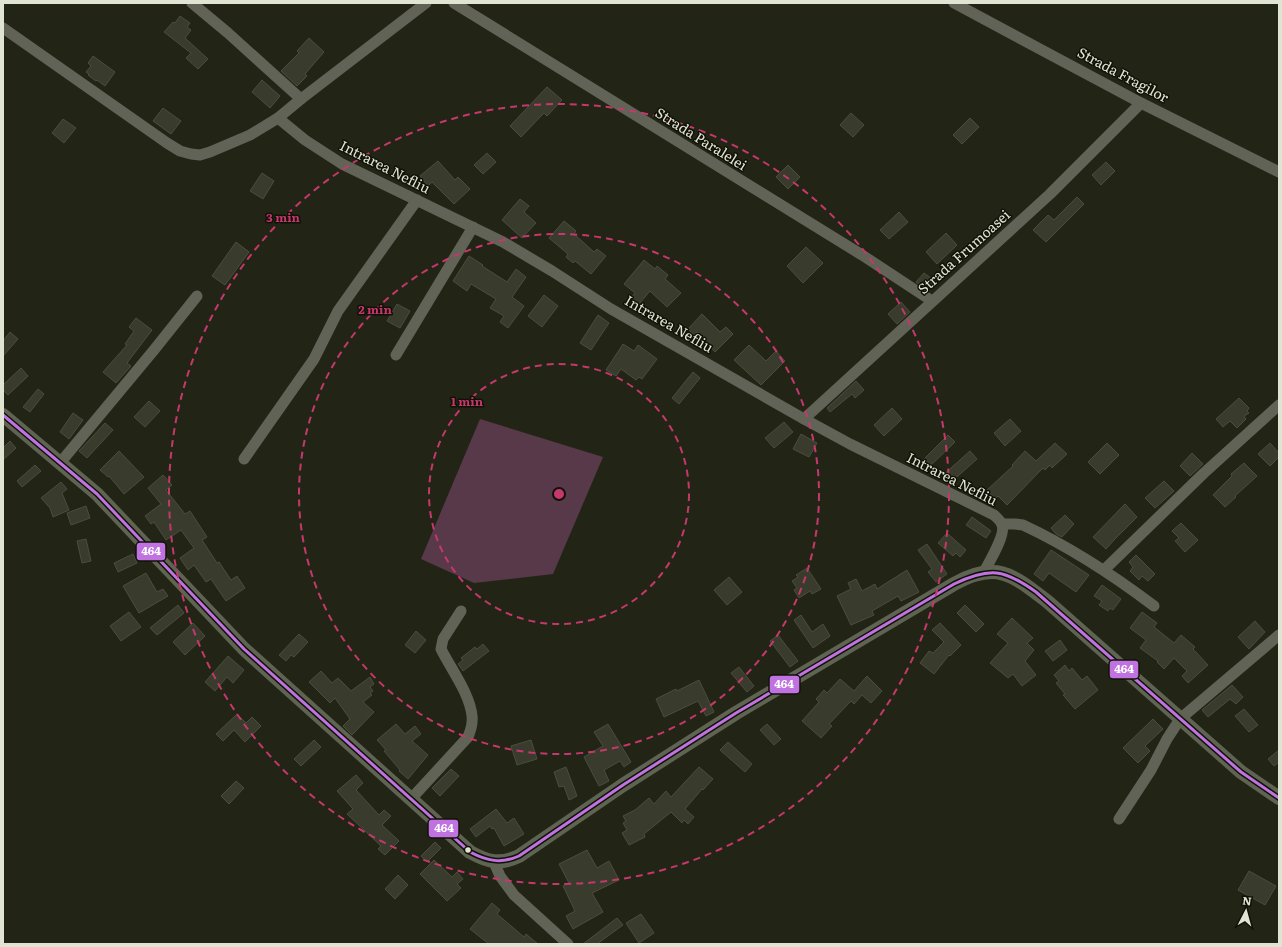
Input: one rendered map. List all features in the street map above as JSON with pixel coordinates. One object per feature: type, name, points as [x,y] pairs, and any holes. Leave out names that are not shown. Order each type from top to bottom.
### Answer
[{"type":"main road","points":[[3,415],[97,494],[244,649],[470,852],[481,858],[494,862],[508,861],[519,856],[623,785],[736,713],[954,584],[970,576],[984,572],[1000,573],[1020,581],[1048,602],[1240,772],[1279,798]]},
{"type":"street","points":[[192,3],[228,32],[301,99]]},
{"type":"street","points":[[3,28],[168,143],[186,152],[200,155],[250,135],[278,118],[426,3]]},
{"type":"street","name":"Strada Paralelei","points":[[454,3],[862,255],[932,301]]},
{"type":"street","name":"Strada Fragilor","points":[[954,3],[1141,102],[1279,172]]},
{"type":"street","name":"Strada Frumoasei","points":[[804,419],[1050,194],[1141,102]]},
{"type":"street","name":"Intrarea Nefliu","points":[[278,118],[305,140],[336,160],[509,246],[552,271],[611,309],[804,419],[850,444],[994,515],[1002,524],[1003,530],[984,572]]},
{"type":"street","points":[[244,459],[314,359],[338,311],[417,200]]},
{"type":"street","points":[[396,356],[473,227]]},
{"type":"street","points":[[60,462],[150,356],[197,296]]},
{"type":"street","points":[[1104,570],[1204,473],[1279,405]]},
{"type":"street","points":[[1002,524],[1023,525],[1066,547],[1104,570],[1154,606]]},
{"type":"street","points":[[410,799],[468,737],[472,726],[472,716],[464,692],[441,649],[443,639],[461,611]]},
{"type":"street","points":[[1119,819],[1151,770],[1166,739],[1180,719],[1279,635]]},
{"type":"street","points":[[494,862],[500,876],[514,895],[568,944]]},
{"type":"shaded area","points":[[480,419],[603,457],[553,574],[474,583],[421,559]]},
{"type":"building","points":[[180,16],[190,23],[187,27],[191,30],[185,38],[208,59],[198,69],[186,58],[191,53],[164,32],[173,22],[175,23]]},
{"type":"building","points":[[309,38],[324,52],[305,74],[307,76],[297,86],[281,71],[299,53],[297,51]]},
{"type":"building","points":[[93,56],[115,72],[105,86],[97,80],[96,81],[86,72],[91,66],[88,63]]},
{"type":"building","points":[[262,80],[280,96],[270,108],[252,92]]},
{"type":"building","points":[[547,87],[562,100],[547,116],[544,113],[521,137],[510,126]]},
{"type":"building","points":[[163,108],[181,121],[171,134],[153,121]]},
{"type":"building","points":[[851,113],[864,125],[853,137],[840,125]]},
{"type":"building","points":[[970,118],[979,127],[962,144],[953,135]]},
{"type":"building","points":[[63,119],[76,128],[64,143],[52,133]]},
{"type":"building","points":[[487,153],[496,162],[483,174],[474,165]]},
{"type":"building","points":[[438,161],[455,180],[458,177],[470,189],[454,204],[432,182],[428,186],[420,176]]},
{"type":"building","points":[[1106,162],[1115,171],[1101,185],[1092,175]]},
{"type":"building","points":[[788,165],[800,177],[788,189],[776,177]]},
{"type":"building","points":[[262,173],[274,181],[263,199],[250,191]]},
{"type":"building","points":[[1077,197],[1084,204],[1046,242],[1033,230],[1048,215],[1054,220]]},
{"type":"building","points":[[520,199],[529,206],[524,212],[536,223],[522,238],[502,220]]},
{"type":"building","points":[[899,212],[908,222],[889,239],[880,230]]},
{"type":"building","points":[[564,221],[576,231],[574,234],[594,252],[597,249],[606,256],[591,274],[575,261],[573,263],[566,257],[568,254],[549,238]]},
{"type":"building","points":[[946,233],[957,245],[937,264],[926,252]]},
{"type":"building","points":[[236,242],[249,252],[225,285],[212,276]]},
{"type":"building","points":[[806,247],[823,263],[803,283],[787,266]]},
{"type":"building","points":[[469,256],[507,282],[516,269],[526,277],[512,297],[524,306],[508,328],[500,322],[504,316],[490,308],[496,299],[471,284],[467,291],[453,281]]},
{"type":"building","points":[[644,260],[655,269],[657,266],[668,275],[665,279],[681,293],[667,307],[650,291],[639,304],[631,298],[635,293],[624,284]]},
{"type":"building","points":[[924,273],[935,281],[928,290],[916,282]]},
{"type":"building","points":[[544,295],[558,306],[542,327],[528,316]]},
{"type":"building","points":[[901,302],[910,312],[897,324],[888,314]]},
{"type":"building","points":[[397,304],[410,311],[400,328],[387,321]]},
{"type":"building","points":[[702,314],[720,332],[726,327],[733,334],[715,352],[697,332],[694,335],[688,329]]},
{"type":"building","points":[[598,315],[609,323],[591,350],[580,343]]},
{"type":"building","points":[[136,318],[152,330],[127,363],[131,366],[116,383],[103,372],[127,345],[125,344],[134,331],[129,327]]},
{"type":"building","points":[[10,332],[18,339],[3,356],[3,341]]},
{"type":"building","points":[[623,344],[634,351],[638,345],[657,359],[642,379],[639,377],[636,380],[621,369],[616,376],[606,370]]},
{"type":"building","points":[[749,345],[766,361],[776,351],[785,361],[761,385],[734,360]]},
{"type":"building","points":[[21,368],[28,376],[8,395],[3,390],[3,385]]},
{"type":"building","points":[[693,372],[700,378],[679,404],[672,398]]},
{"type":"building","points":[[856,381],[864,390],[855,398],[852,394],[830,412],[827,408]]},
{"type":"building","points":[[38,389],[44,394],[30,412],[23,407]]},
{"type":"building","points":[[1239,398],[1249,408],[1247,411],[1249,413],[1244,416],[1246,419],[1237,428],[1230,421],[1223,427],[1216,419]]},
{"type":"building","points":[[149,401],[160,411],[145,427],[134,417]]},
{"type":"building","points":[[892,408],[902,419],[884,436],[874,425]]},
{"type":"building","points":[[73,413],[83,420],[69,439],[60,432]]},
{"type":"building","points":[[1010,419],[1021,431],[1005,446],[994,433]]},
{"type":"building","points":[[784,422],[793,432],[774,448],[765,438]]},
{"type":"building","points":[[105,423],[113,430],[87,458],[79,451]]},
{"type":"building","points":[[801,434],[817,443],[809,457],[793,449]]},
{"type":"building","points":[[948,435],[955,442],[930,466],[923,460]]},
{"type":"building","points":[[10,441],[16,448],[3,460],[3,448]]},
{"type":"building","points":[[1055,443],[1067,454],[1052,468],[1050,465],[1045,470],[1043,468],[1007,505],[998,496],[995,499],[987,490],[1013,466],[1012,465],[1025,451],[1036,461]]},
{"type":"building","points":[[1107,443],[1119,455],[1100,474],[1088,462]]},
{"type":"building","points":[[1270,443],[1279,453],[1279,457],[1270,466],[1258,454]]},
{"type":"building","points":[[119,451],[144,477],[124,494],[109,476],[108,477],[100,470]]},
{"type":"building","points":[[970,451],[977,459],[949,484],[942,476]]},
{"type":"building","points":[[1192,453],[1203,464],[1190,476],[1180,466]]},
{"type":"building","points":[[1244,463],[1257,476],[1225,507],[1213,495],[1232,476],[1231,474]]},
{"type":"building","points":[[35,465],[41,471],[22,487],[17,481]]},
{"type":"building","points":[[163,475],[172,485],[166,490],[185,514],[190,511],[207,537],[202,540],[217,563],[219,562],[231,580],[237,576],[245,588],[226,601],[211,579],[206,582],[194,565],[188,570],[180,558],[194,548],[181,530],[166,540],[154,522],[151,524],[145,516],[161,504],[148,488]]},
{"type":"building","points":[[1164,481],[1174,491],[1155,508],[1145,498]]},
{"type":"building","points":[[61,482],[67,489],[62,493],[69,510],[53,517],[50,508],[41,498]]},
{"type":"building","points":[[1125,504],[1137,517],[1106,549],[1093,537]]},
{"type":"building","points":[[86,506],[90,518],[71,525],[67,513]]},
{"type":"building","points":[[1065,515],[1074,524],[1062,537],[1056,534],[1051,528]]},
{"type":"building","points":[[972,517],[991,531],[986,538],[966,525]]},
{"type":"building","points":[[1181,523],[1198,540],[1185,552],[1175,541],[1179,538],[1172,531]]},
{"type":"building","points":[[947,533],[966,550],[960,557],[956,553],[953,556],[938,543]]},
{"type":"building","points":[[86,539],[91,561],[82,563],[77,541]]},
{"type":"building","points":[[927,544],[947,574],[936,582],[928,572],[932,569],[918,550]]},
{"type":"building","points":[[1051,550],[1089,575],[1076,592],[1049,573],[1043,581],[1034,574]]},
{"type":"building","points":[[133,554],[137,563],[118,572],[114,563]]},
{"type":"building","points":[[1136,555],[1155,574],[1148,581],[1142,576],[1139,580],[1130,571],[1133,567],[1129,562]]},
{"type":"building","points":[[807,568],[821,589],[812,594],[810,591],[799,598],[794,590],[797,588],[792,581],[798,577],[796,575]]},
{"type":"building","points":[[907,570],[919,592],[901,601],[898,596],[872,611],[874,615],[851,625],[837,596],[851,589],[848,583],[856,579],[862,591],[875,584],[877,589]]},
{"type":"building","points":[[146,573],[157,592],[163,589],[168,596],[139,613],[123,586]]},
{"type":"building","points":[[729,577],[742,592],[727,605],[714,590]]},
{"type":"building","points":[[1102,585],[1121,599],[1113,610],[1110,608],[1108,611],[1099,605],[1102,601],[1094,596]]},
{"type":"building","points":[[178,605],[184,613],[157,635],[150,628]]},
{"type":"building","points":[[965,605],[984,624],[976,632],[957,613]]},
{"type":"building","points":[[129,612],[141,627],[121,641],[110,626]]},
{"type":"building","points":[[1142,612],[1157,623],[1154,627],[1174,643],[1181,635],[1195,647],[1193,649],[1208,665],[1188,683],[1182,676],[1187,671],[1174,658],[1164,669],[1157,662],[1158,661],[1140,648],[1146,640],[1130,628]]},
{"type":"building","points":[[801,615],[812,632],[823,624],[830,636],[813,648],[794,620]]},
{"type":"building","points":[[1012,618],[1033,638],[1027,643],[1034,650],[1025,661],[1036,675],[1022,686],[1013,674],[1008,678],[990,663],[1008,643],[997,634]]},
{"type":"building","points":[[1255,621],[1265,632],[1249,649],[1238,637]]},
{"type":"building","points":[[193,623],[205,636],[185,655],[173,642]]},
{"type":"building","points":[[940,623],[961,645],[950,656],[949,655],[934,674],[920,663],[929,651],[933,653],[944,642],[932,630]]},
{"type":"building","points":[[416,631],[426,640],[415,653],[405,645]]},
{"type":"building","points":[[299,634],[308,642],[294,657],[291,655],[286,661],[279,655]]},
{"type":"building","points":[[778,635],[798,661],[790,667],[770,641]]},
{"type":"building","points":[[1060,640],[1067,650],[1053,661],[1045,651]]},
{"type":"building","points":[[483,644],[489,651],[463,671],[458,664],[463,660],[461,658],[475,647],[477,649]]},
{"type":"building","points":[[228,656],[244,670],[233,683],[227,677],[215,691],[205,682]]},
{"type":"building","points":[[1065,665],[1069,671],[1072,668],[1082,680],[1087,676],[1098,690],[1075,709],[1063,695],[1065,694],[1056,683],[1059,681],[1054,675]]},
{"type":"building","points":[[739,667],[754,686],[747,692],[731,673]]},
{"type":"building","points":[[321,671],[332,683],[338,678],[351,691],[370,677],[374,684],[370,687],[373,691],[370,693],[372,695],[363,702],[374,712],[352,735],[343,726],[350,719],[335,698],[330,703],[309,682]]},
{"type":"building","points":[[867,676],[882,691],[871,703],[862,695],[854,704],[851,701],[829,724],[832,726],[821,738],[802,721],[819,702],[816,699],[824,690],[827,693],[840,679],[854,691]]},
{"type":"building","points":[[699,680],[714,712],[706,716],[698,701],[664,717],[656,699]]},
{"type":"building","points":[[1232,685],[1243,697],[1236,704],[1230,699],[1208,717],[1202,710]]},
{"type":"building","points":[[1244,709],[1258,725],[1249,732],[1235,716]]},
{"type":"building","points":[[237,714],[246,723],[252,717],[261,726],[245,742],[234,730],[223,741],[216,734]]},
{"type":"building","points":[[1153,719],[1163,729],[1145,746],[1150,751],[1138,763],[1123,748]]},
{"type":"building","points":[[396,724],[405,734],[415,726],[421,734],[412,741],[428,755],[408,779],[399,771],[400,770],[384,751],[386,750],[377,740]]},
{"type":"building","points":[[608,724],[631,762],[624,767],[620,761],[604,770],[609,781],[599,786],[584,757],[603,746],[594,732]]},
{"type":"building","points":[[767,724],[781,739],[774,745],[760,730]]},
{"type":"building","points":[[314,740],[321,747],[301,766],[294,759]]},
{"type":"building","points":[[531,740],[537,759],[517,765],[511,746]]},
{"type":"building","points":[[728,742],[752,764],[745,772],[720,750]]},
{"type":"building","points":[[1279,750],[1279,762],[1274,766],[1268,759]]},
{"type":"building","points":[[566,767],[577,796],[569,800],[564,786],[559,787],[554,772]]},
{"type":"building","points":[[699,767],[713,779],[703,790],[702,789],[685,809],[694,817],[688,824],[684,820],[682,823],[671,812],[644,834],[645,837],[629,845],[622,833],[627,830],[623,823],[626,821],[623,816],[635,810],[649,798],[654,804],[666,791],[671,797]]},
{"type":"building","points":[[451,769],[459,776],[440,796],[432,788]]},
{"type":"building","points":[[356,775],[363,783],[356,790],[379,815],[384,810],[391,816],[382,825],[399,841],[385,855],[378,849],[381,846],[347,814],[353,809],[337,791]]},
{"type":"building","points":[[236,781],[244,788],[229,804],[221,796]]},
{"type":"building","points":[[496,809],[507,823],[514,818],[524,834],[504,846],[494,828],[492,829],[490,826],[476,837],[470,829]]},
{"type":"building","points":[[435,842],[441,848],[427,862],[421,856]]},
{"type":"building","points":[[587,850],[597,868],[609,861],[619,880],[592,893],[603,912],[573,929],[566,916],[575,911],[563,886],[569,883],[559,864]]},
{"type":"building","points":[[434,860],[452,877],[457,872],[463,879],[457,884],[461,888],[447,901],[420,874]]},
{"type":"building","points":[[1249,871],[1276,886],[1265,905],[1238,890]]},
{"type":"building","points":[[398,875],[408,885],[395,899],[385,889]]},
{"type":"building","points":[[492,903],[500,910],[497,914],[524,937],[526,934],[538,944],[489,944],[470,929]]},
{"type":"building","points":[[641,914],[654,933],[639,943],[626,923]]},
{"type":"building","points":[[617,918],[623,925],[597,944],[583,944]]},
{"type":"transit line","name":"464","points":[[3,415],[97,494],[244,649],[470,852],[482,858],[500,861],[519,856],[623,785],[736,713],[954,584],[987,573],[1005,575],[1025,584],[1036,592],[1241,772],[1279,798]]}]
